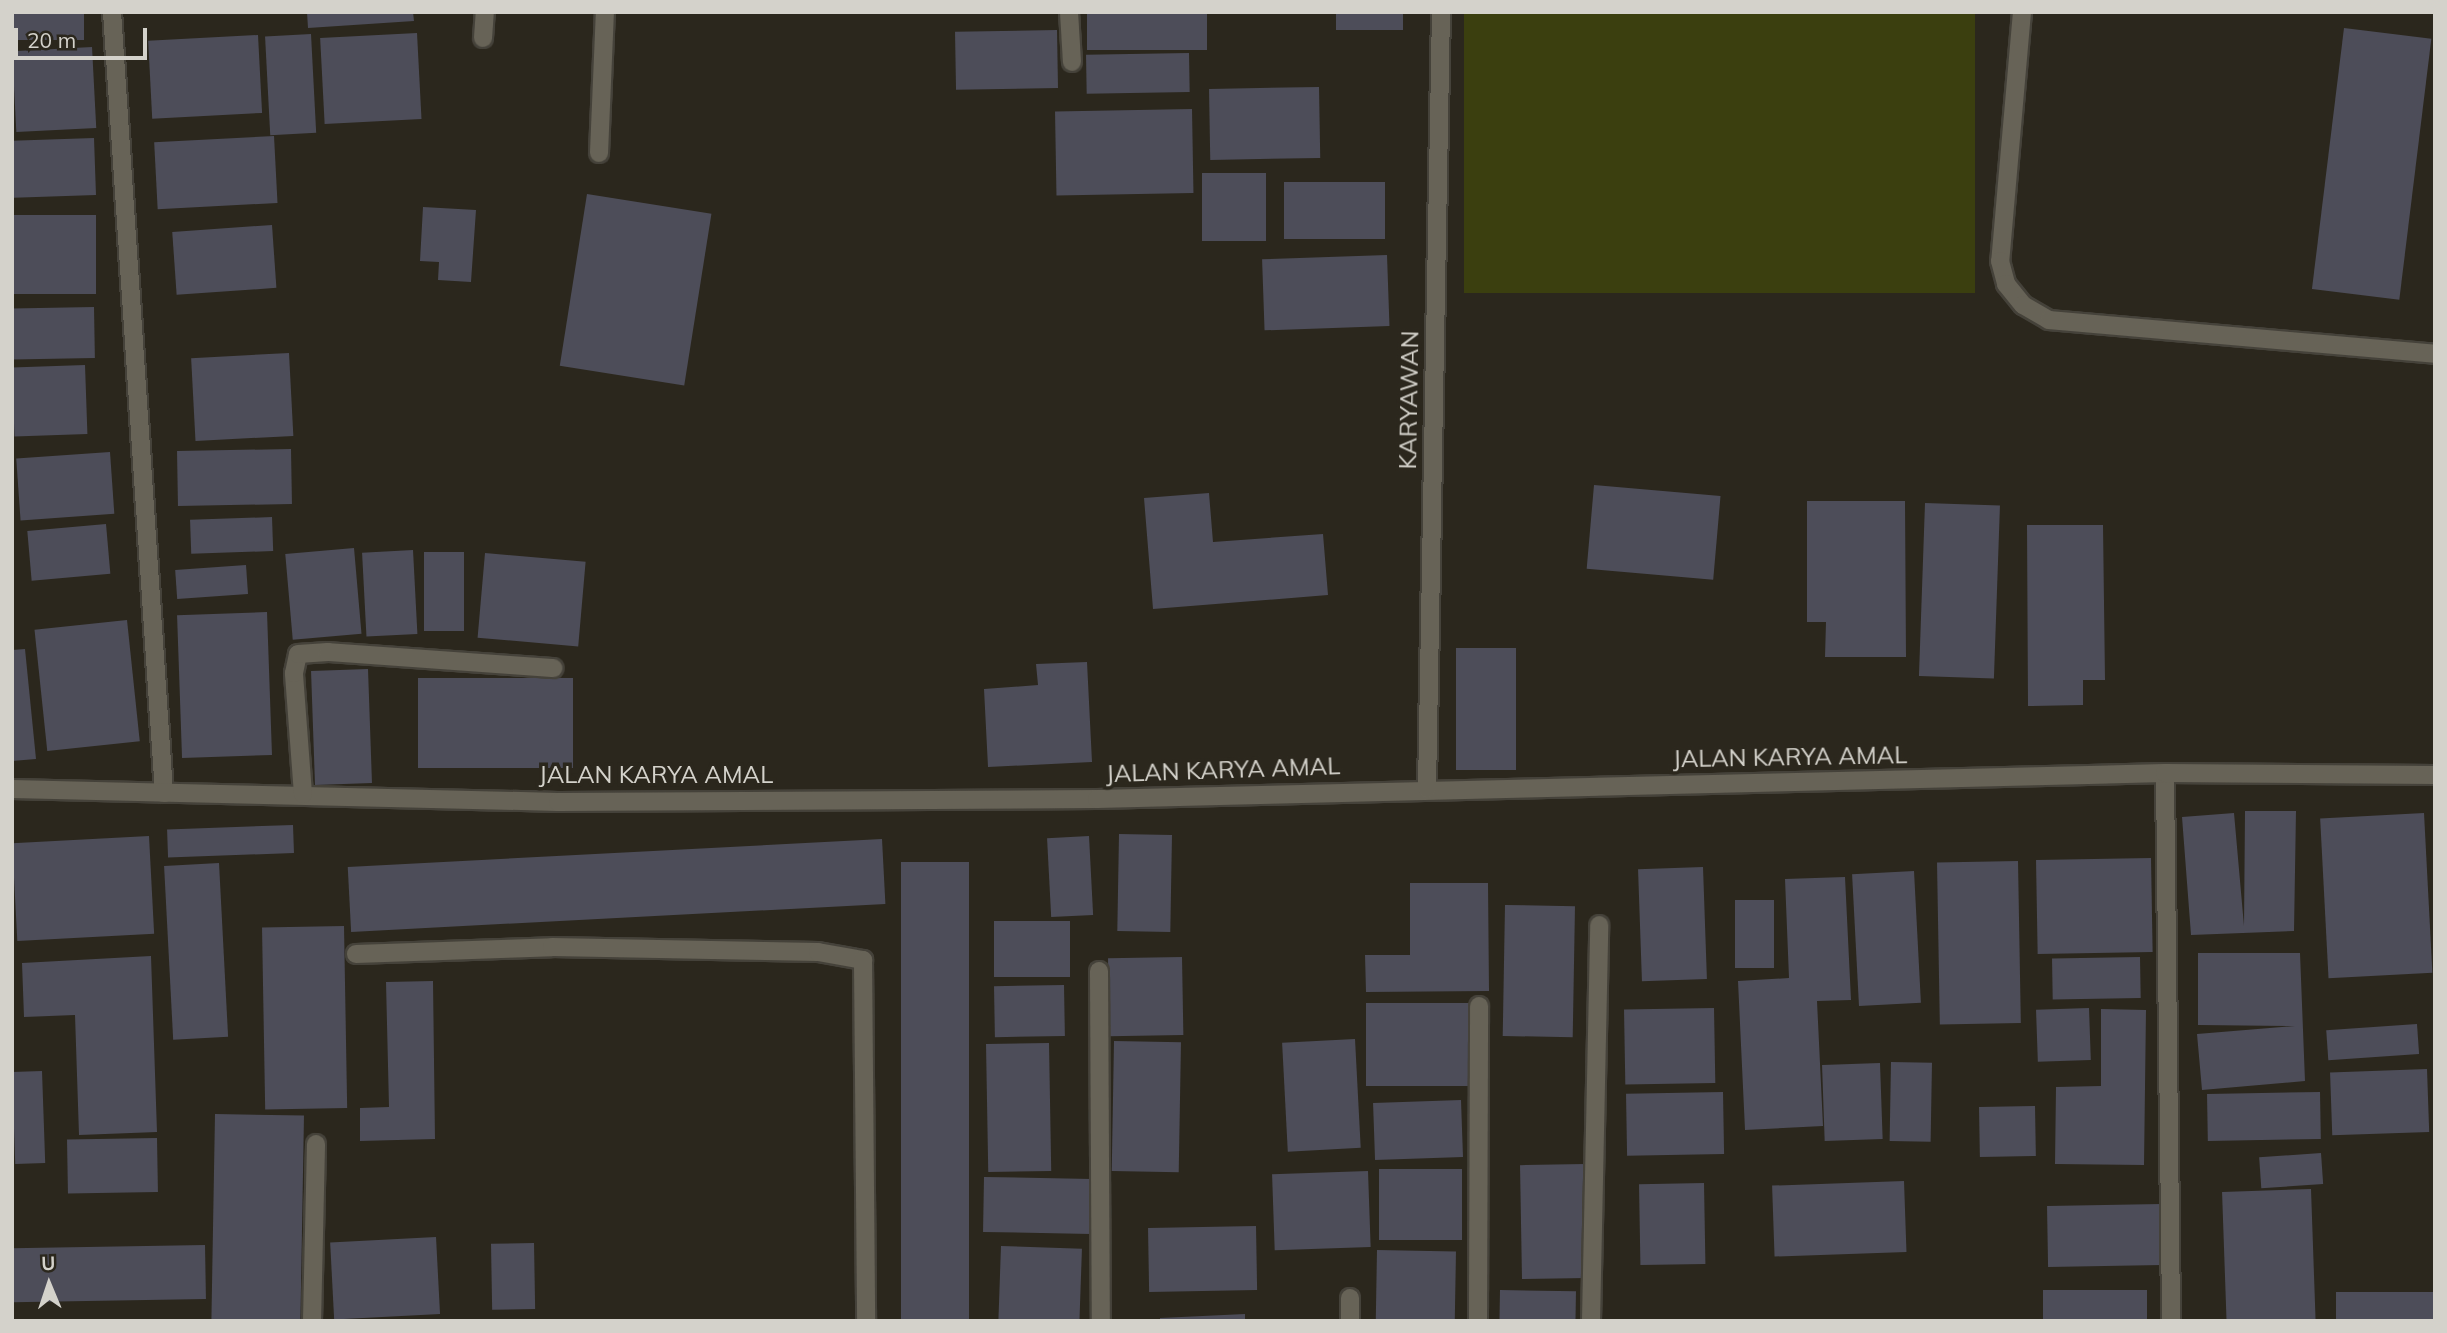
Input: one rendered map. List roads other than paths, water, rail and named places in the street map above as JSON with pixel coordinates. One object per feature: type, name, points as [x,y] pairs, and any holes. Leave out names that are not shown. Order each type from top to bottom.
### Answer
[{"type":"street","points":[[112,12],[164,793]]},
{"type":"street","points":[[483,38],[485,12]]},
{"type":"street","points":[[599,153],[605,12]]},
{"type":"street","points":[[1069,12],[1072,62]]},
{"type":"street","name":"KARYAWAN","points":[[1427,789],[1441,12]]},
{"type":"street","points":[[2022,12],[2000,261],[2006,284],[2022,305],[2049,320],[2435,354]]},
{"type":"street","points":[[303,794],[294,673],[298,654],[328,652],[552,668]]},
{"type":"street","points":[[2165,773],[2171,1321]]},
{"type":"street","name":"JALAN KARYA AMAL","points":[[12,789],[558,802],[1097,799],[2165,773],[2435,775]]},
{"type":"street","points":[[1591,1321],[1599,925]]},
{"type":"street","points":[[356,954],[552,947],[818,952],[863,960],[866,1321]]},
{"type":"street","points":[[1099,971],[1101,1321]]},
{"type":"street","points":[[1478,1321],[1479,1006]]},
{"type":"street","points":[[312,1321],[316,1144]]},
{"type":"street","points":[[1350,1298],[1350,1321]]}]
